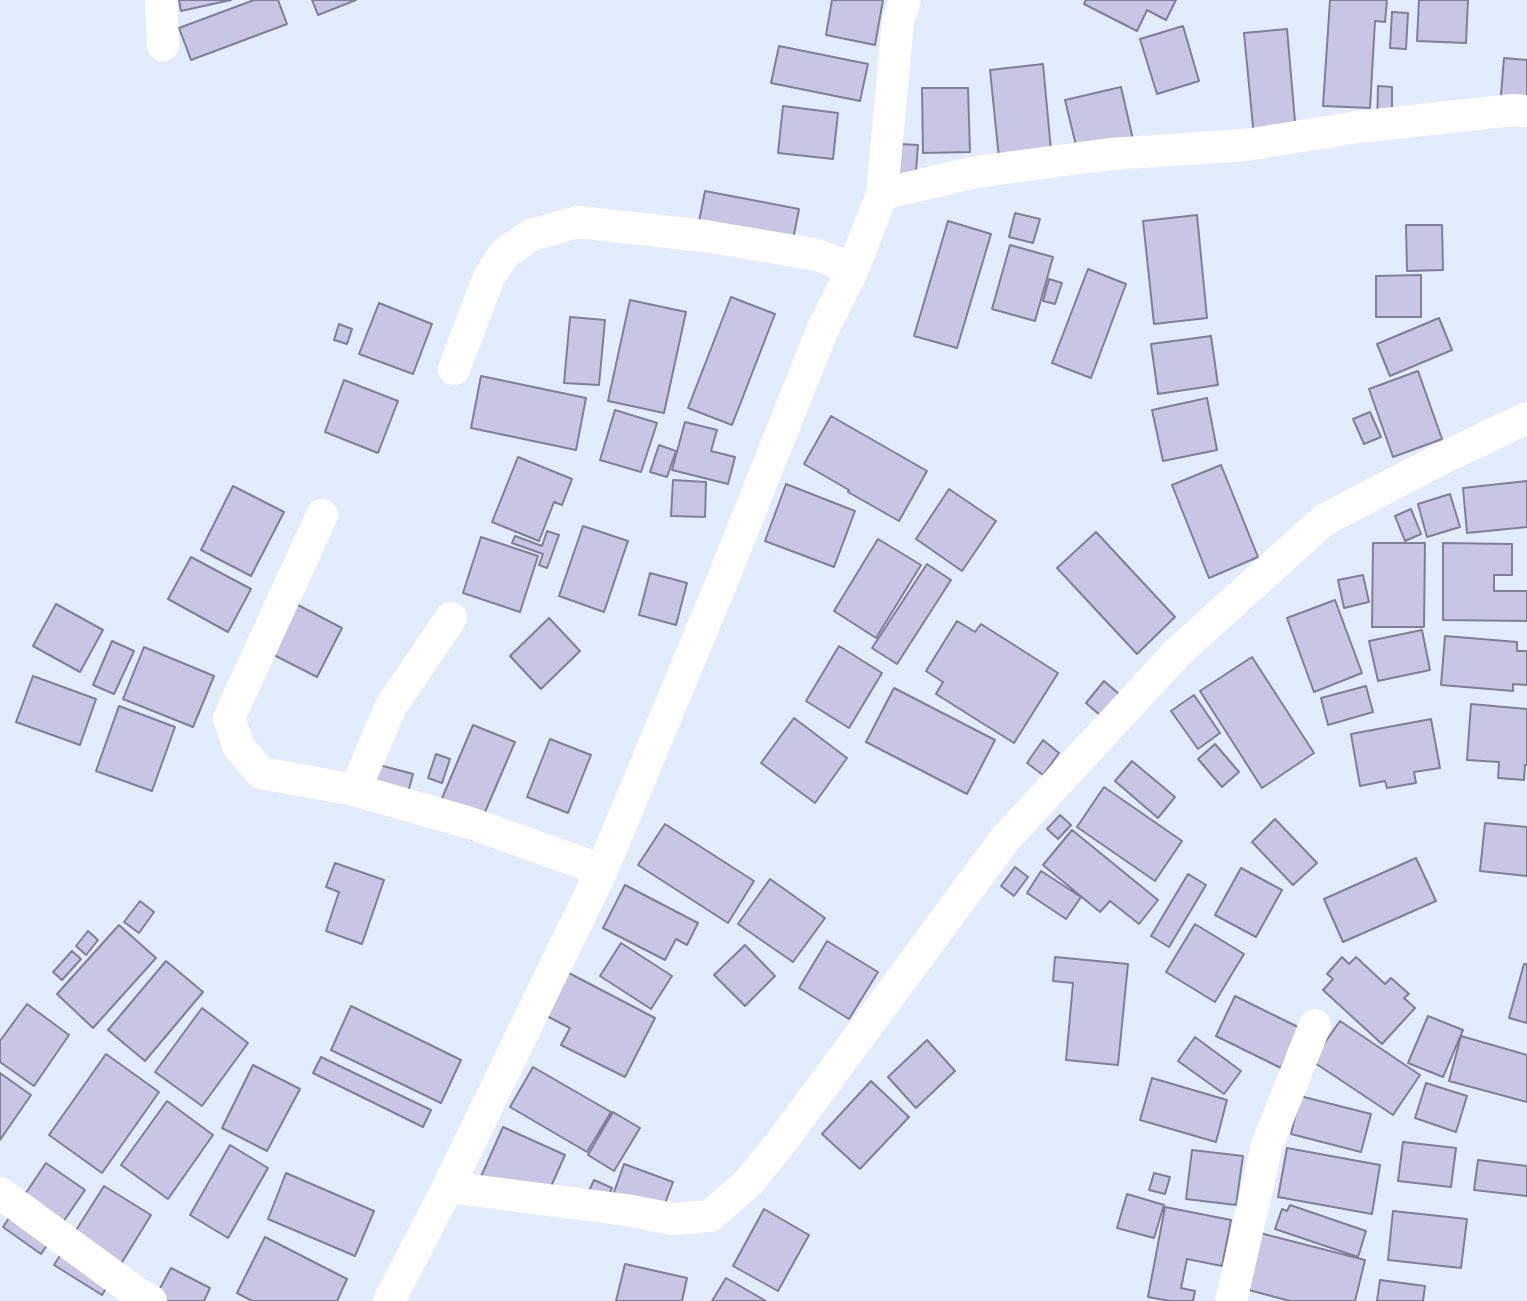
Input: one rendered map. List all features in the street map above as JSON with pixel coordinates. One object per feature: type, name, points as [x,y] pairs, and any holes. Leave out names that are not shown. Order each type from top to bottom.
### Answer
[{"type":"street","points":[[160,0],[163,44]]},
{"type":"street","points":[[388,1301],[449,1187],[602,870],[723,579],[821,331],[853,269],[883,194],[898,21],[905,0]]},
{"type":"street","points":[[883,194],[976,172],[1110,154],[1246,145],[1357,127],[1513,110],[1527,111]]},
{"type":"street","points":[[454,369],[489,277],[504,254],[531,235],[578,222],[705,236],[818,255],[853,269]]},
{"type":"street","points":[[449,1187],[626,1210],[673,1219],[710,1216],[748,1183],[782,1141],[1005,839],[1178,652],[1324,520],[1527,418]]},
{"type":"street","points":[[322,515],[229,718],[239,747],[261,773],[355,790],[470,823],[602,870]]},
{"type":"street","points":[[355,790],[391,706],[451,618]]},
{"type":"street","points":[[1231,1301],[1267,1145],[1315,1025]]},
{"type":"street","points":[[0,1193],[134,1292],[151,1301]]},
{"type":"building","points":[[179,0],[231,0],[181,11]]},
{"type":"building","points":[[254,0],[278,0],[287,24],[191,60],[179,28]]},
{"type":"building","points":[[312,0],[356,0],[318,15]]},
{"type":"building","points":[[832,0],[883,0],[875,45],[826,35]]},
{"type":"building","points":[[1086,0],[1176,0],[1166,20],[1147,10],[1137,31],[1084,4]]},
{"type":"building","points":[[1330,0],[1387,0],[1385,22],[1375,21],[1370,108],[1323,106]]},
{"type":"building","points":[[1419,0],[1468,0],[1466,43],[1417,41]]},
{"type":"building","points":[[1392,12],[1408,13],[1406,49],[1390,48]]},
{"type":"building","points":[[1183,26],[1199,81],[1157,94],[1140,39]]},
{"type":"building","points":[[1287,29],[1296,133],[1254,137],[1244,33]]},
{"type":"building","points":[[779,46],[868,64],[860,101],[771,83]]},
{"type":"building","points":[[1504,58],[1527,60],[1527,109],[1500,107]]},
{"type":"building","points":[[1043,64],[1053,172],[1001,178],[990,70]]},
{"type":"building","points":[[1378,86],[1392,87],[1392,127],[1377,127]]},
{"type":"building","points":[[1121,87],[1137,157],[1082,170],[1065,100]]},
{"type":"building","points":[[922,88],[968,88],[970,152],[923,153]]},
{"type":"building","points":[[783,106],[838,113],[833,159],[778,153]]},
{"type":"building","points":[[899,144],[918,145],[915,185],[897,184]]},
{"type":"building","points":[[705,191],[799,209],[789,260],[695,242]]},
{"type":"building","points":[[1015,213],[1040,219],[1033,243],[1009,237]]},
{"type":"building","points":[[1197,215],[1207,318],[1154,324],[1143,221]]},
{"type":"building","points":[[948,221],[991,234],[957,348],[914,336]]},
{"type":"building","points":[[1406,225],[1442,225],[1443,270],[1407,271]]},
{"type":"building","points":[[1010,245],[1053,257],[1035,321],[992,309]]},
{"type":"building","points":[[1088,269],[1126,284],[1091,378],[1052,363]]},
{"type":"building","points":[[1421,275],[1421,317],[1376,317],[1376,276]]},
{"type":"building","points":[[1049,279],[1062,283],[1055,304],[1043,301]]},
{"type":"building","points":[[731,297],[775,314],[732,425],[688,408]]},
{"type":"building","points":[[630,300],[686,312],[664,413],[608,401]]},
{"type":"building","points":[[379,303],[432,324],[413,374],[359,354]]},
{"type":"building","points":[[570,317],[605,320],[599,385],[564,383]]},
{"type":"building","points":[[1439,318],[1452,350],[1390,376],[1377,344]]},
{"type":"building","points":[[339,324],[352,329],[347,344],[334,340]]},
{"type":"building","points":[[1211,336],[1218,385],[1158,394],[1151,344]]},
{"type":"building","points":[[1418,371],[1442,439],[1393,457],[1369,389]]},
{"type":"building","points":[[481,376],[586,398],[576,450],[471,428]]},
{"type":"building","points":[[344,380],[398,401],[378,453],[325,432]]},
{"type":"building","points":[[1207,398],[1217,450],[1163,461],[1152,410]]},
{"type":"building","points":[[615,410],[657,423],[641,472],[600,460]]},
{"type":"building","points":[[1370,412],[1381,437],[1364,444],[1353,419]]},
{"type":"building","points":[[831,416],[927,471],[899,521],[804,464]]},
{"type":"building","points":[[685,422],[717,430],[711,451],[735,457],[728,484],[672,470]]},
{"type":"building","points":[[659,445],[676,451],[667,477],[650,472]]},
{"type":"building","points":[[518,457],[572,479],[562,505],[554,502],[539,541],[492,522]]},
{"type":"building","points":[[1221,465],[1258,557],[1209,578],[1172,485]]},
{"type":"building","points":[[673,480],[706,482],[705,517],[671,516]]},
{"type":"building","points":[[1527,481],[1527,527],[1467,533],[1463,488]]},
{"type":"building","points":[[786,484],[855,511],[834,567],[765,541]]},
{"type":"building","points":[[233,486],[284,512],[251,576],[201,550]]},
{"type":"building","points":[[949,489],[996,521],[962,571],[916,539]]},
{"type":"building","points":[[1450,494],[1460,527],[1427,537],[1418,504]]},
{"type":"building","points":[[1411,509],[1421,534],[1405,541],[1395,516]]},
{"type":"building","points":[[583,526],[628,541],[604,612],[559,596]]},
{"type":"building","points":[[547,531],[559,535],[547,568],[539,565],[543,554],[512,543],[515,536],[542,546]]},
{"type":"building","points":[[1096,532],[1175,617],[1137,654],[1057,568]]},
{"type":"building","points":[[481,537],[538,556],[520,612],[463,593]]},
{"type":"building","points":[[878,539],[921,565],[876,638],[834,611]]},
{"type":"building","points":[[1373,543],[1425,543],[1424,627],[1372,627]]},
{"type":"building","points":[[1443,543],[1512,544],[1512,575],[1494,575],[1494,591],[1527,591],[1527,621],[1443,620]]},
{"type":"building","points":[[191,557],[251,589],[228,632],[168,599]]},
{"type":"building","points":[[927,564],[951,580],[897,664],[872,648]]},
{"type":"building","points":[[650,573],[687,583],[676,625],[639,615]]},
{"type":"building","points":[[1363,575],[1369,602],[1344,608],[1338,580]]},
{"type":"building","points":[[1335,600],[1362,673],[1314,692],[1287,618]]},
{"type":"building","points":[[56,604],[103,630],[80,672],[33,646]]},
{"type":"building","points":[[296,604],[342,628],[317,677],[270,653]]},
{"type":"building","points":[[549,618],[580,651],[541,689],[510,656]]},
{"type":"building","points":[[957,621],[975,632],[981,624],[1058,673],[1014,743],[936,694],[943,682],[926,671]]},
{"type":"building","points":[[1422,630],[1430,670],[1378,681],[1369,641]]},
{"type":"building","points":[[1445,636],[1517,642],[1517,651],[1527,651],[1527,685],[1513,684],[1513,691],[1441,685]]},
{"type":"building","points":[[112,641],[134,651],[114,694],[93,685]]},
{"type":"building","points":[[839,646],[882,673],[849,728],[806,701]]},
{"type":"building","points":[[144,647],[214,676],[193,727],[123,699]]},
{"type":"building","points":[[1252,657],[1314,753],[1262,788],[1200,691]]},
{"type":"building","points":[[33,676],[96,699],[80,745],[16,722]]},
{"type":"building","points":[[1104,681],[1119,694],[1101,716],[1086,703]]},
{"type":"building","points":[[1366,686],[1373,712],[1328,725],[1321,698]]},
{"type":"building","points":[[894,688],[995,740],[967,794],[866,742]]},
{"type":"building","points":[[1194,695],[1220,733],[1198,749],[1171,711]]},
{"type":"building","points":[[1471,704],[1527,709],[1527,765],[1524,780],[1498,778],[1499,762],[1467,760]]},
{"type":"building","points":[[119,706],[175,727],[152,791],[96,771]]},
{"type":"building","points":[[794,718],[847,758],[815,803],[761,763]]},
{"type":"building","points":[[1431,719],[1440,768],[1414,772],[1416,783],[1387,788],[1385,781],[1360,786],[1351,734]]},
{"type":"building","points":[[473,725],[515,742],[473,840],[432,822]]},
{"type":"building","points":[[550,739],[591,755],[568,813],[527,797]]},
{"type":"building","points":[[1043,740],[1059,753],[1043,775],[1027,763]]},
{"type":"building","points":[[1215,744],[1239,772],[1222,787],[1198,759]]},
{"type":"building","points":[[436,754],[450,759],[442,783],[428,778]]},
{"type":"building","points":[[1132,761],[1175,797],[1158,818],[1115,781]]},
{"type":"building","points":[[368,762],[413,774],[402,815],[357,803]]},
{"type":"building","points":[[1104,787],[1182,841],[1155,881],[1077,827]]},
{"type":"building","points":[[1060,815],[1071,825],[1058,839],[1047,829]]},
{"type":"building","points":[[1275,819],[1317,863],[1293,885],[1252,842]]},
{"type":"building","points":[[1485,823],[1527,827],[1527,876],[1480,871]]},
{"type":"building","points":[[665,824],[754,881],[728,923],[638,865]]},
{"type":"building","points":[[1072,830],[1158,900],[1139,924],[1110,901],[1100,912],[1043,865]]},
{"type":"building","points":[[1416,858],[1436,901],[1343,942],[1324,899]]},
{"type":"building","points":[[335,863],[384,880],[362,944],[326,931],[339,892],[326,887]]},
{"type":"building","points":[[1015,867],[1028,877],[1014,896],[1001,886]]},
{"type":"building","points":[[1241,868],[1282,890],[1256,937],[1215,915]]},
{"type":"building","points":[[1041,871],[1081,897],[1066,919],[1027,893]]},
{"type":"building","points":[[1188,874],[1206,885],[1169,947],[1151,936]]},
{"type":"building","points":[[770,879],[825,918],[793,962],[738,924]]},
{"type":"building","points":[[625,885],[698,923],[687,945],[676,939],[665,960],[603,928]]},
{"type":"building","points":[[140,901],[154,912],[139,933],[124,922]]},
{"type":"building","points":[[1195,924],[1244,954],[1215,1002],[1166,972]]},
{"type":"building","points":[[119,925],[156,958],[93,1028],[57,994]]},
{"type":"building","points":[[88,931],[98,940],[86,955],[76,946]]},
{"type":"building","points":[[827,941],[878,972],[849,1019],[799,988]]},
{"type":"building","points":[[621,943],[672,976],[651,1009],[600,976]]},
{"type":"building","points":[[745,945],[775,976],[745,1006],[714,975]]},
{"type":"building","points":[[72,951],[81,959],[62,980],[53,972]]},
{"type":"building","points":[[1055,957],[1128,964],[1118,1065],[1066,1060],[1073,983],[1053,981]]},
{"type":"building","points":[[1342,957],[1349,964],[1356,957],[1385,984],[1391,978],[1409,994],[1404,998],[1415,1008],[1382,1044],[1323,990],[1333,979],[1327,974]]},
{"type":"building","points":[[166,961],[203,992],[145,1061],[108,1030]]},
{"type":"building","points":[[1524,964],[1527,964],[1527,1023],[1509,1018]]},
{"type":"building","points":[[563,970],[655,1018],[625,1077],[561,1045],[570,1028],[541,1013]]},
{"type":"building","points":[[1235,996],[1300,1028],[1281,1068],[1216,1036]]},
{"type":"building","points":[[27,1004],[69,1035],[34,1086],[0,1062],[0,1041]]},
{"type":"building","points":[[351,1006],[461,1060],[441,1103],[331,1050]]},
{"type":"building","points":[[202,1008],[248,1043],[202,1106],[155,1072]]},
{"type":"building","points":[[1428,1016],[1463,1030],[1443,1077],[1408,1063]]},
{"type":"building","points":[[1340,1021],[1420,1075],[1393,1115],[1312,1061]]},
{"type":"building","points":[[1461,1036],[1527,1055],[1527,1102],[1449,1081]]},
{"type":"building","points":[[1195,1037],[1241,1071],[1224,1094],[1178,1061]]},
{"type":"building","points":[[927,1040],[955,1071],[916,1108],[888,1077]]},
{"type":"building","points":[[106,1054],[159,1092],[102,1173],[49,1135]]},
{"type":"building","points":[[321,1057],[431,1110],[423,1127],[313,1073]]},
{"type":"building","points":[[253,1065],[300,1089],[267,1151],[222,1128]]},
{"type":"building","points":[[533,1067],[611,1112],[587,1152],[510,1107]]},
{"type":"building","points":[[0,1073],[31,1095],[0,1140]]},
{"type":"building","points":[[1152,1078],[1227,1100],[1216,1142],[1140,1120]]},
{"type":"building","points":[[871,1081],[909,1117],[860,1169],[822,1134]]},
{"type":"building","points":[[1426,1083],[1467,1096],[1456,1132],[1415,1118]]},
{"type":"building","points":[[1300,1096],[1371,1114],[1361,1152],[1291,1134]]},
{"type":"building","points":[[167,1101],[213,1135],[168,1199],[121,1165]]},
{"type":"building","points":[[613,1112],[640,1128],[614,1171],[588,1155]]},
{"type":"building","points":[[503,1127],[565,1155],[541,1209],[479,1181]]},
{"type":"building","points":[[1403,1142],[1456,1148],[1451,1187],[1398,1181]]},
{"type":"building","points":[[230,1145],[268,1168],[228,1238],[190,1215]]},
{"type":"building","points":[[1287,1148],[1380,1165],[1372,1214],[1278,1197]]},
{"type":"building","points":[[1192,1150],[1243,1156],[1236,1205],[1186,1199]]},
{"type":"building","points":[[1478,1160],[1527,1166],[1527,1196],[1474,1190]]},
{"type":"building","points":[[46,1163],[85,1190],[41,1254],[3,1227]]},
{"type":"building","points":[[624,1164],[673,1182],[655,1230],[607,1212]]},
{"type":"building","points":[[286,1173],[374,1211],[355,1256],[268,1219]]},
{"type":"building","points":[[1154,1173],[1170,1177],[1165,1194],[1149,1190]]},
{"type":"building","points":[[594,1180],[612,1188],[602,1210],[584,1202]]},
{"type":"building","points":[[104,1186],[151,1215],[102,1295],[54,1265]]},
{"type":"building","points":[[1127,1194],[1164,1205],[1154,1238],[1117,1228]]},
{"type":"building","points":[[1290,1205],[1366,1231],[1358,1257],[1275,1229],[1282,1209],[1287,1211]]},
{"type":"building","points":[[1165,1207],[1231,1220],[1222,1266],[1187,1259],[1181,1288],[1195,1291],[1193,1301],[1148,1297]]},
{"type":"building","points":[[764,1209],[809,1235],[778,1291],[733,1266]]},
{"type":"building","points":[[1393,1211],[1467,1219],[1461,1268],[1388,1260]]},
{"type":"building","points":[[1260,1233],[1365,1260],[1355,1301],[1290,1301],[1245,1289]]},
{"type":"building","points":[[265,1237],[347,1279],[337,1301],[252,1301],[237,1293]]},
{"type":"building","points":[[625,1264],[687,1278],[682,1301],[616,1301]]},
{"type":"building","points":[[171,1268],[210,1288],[204,1301],[153,1301]]},
{"type":"building","points":[[726,1278],[766,1301],[712,1301]]},
{"type":"building","points":[[1380,1280],[1425,1286],[1423,1301],[1377,1301]]}]
